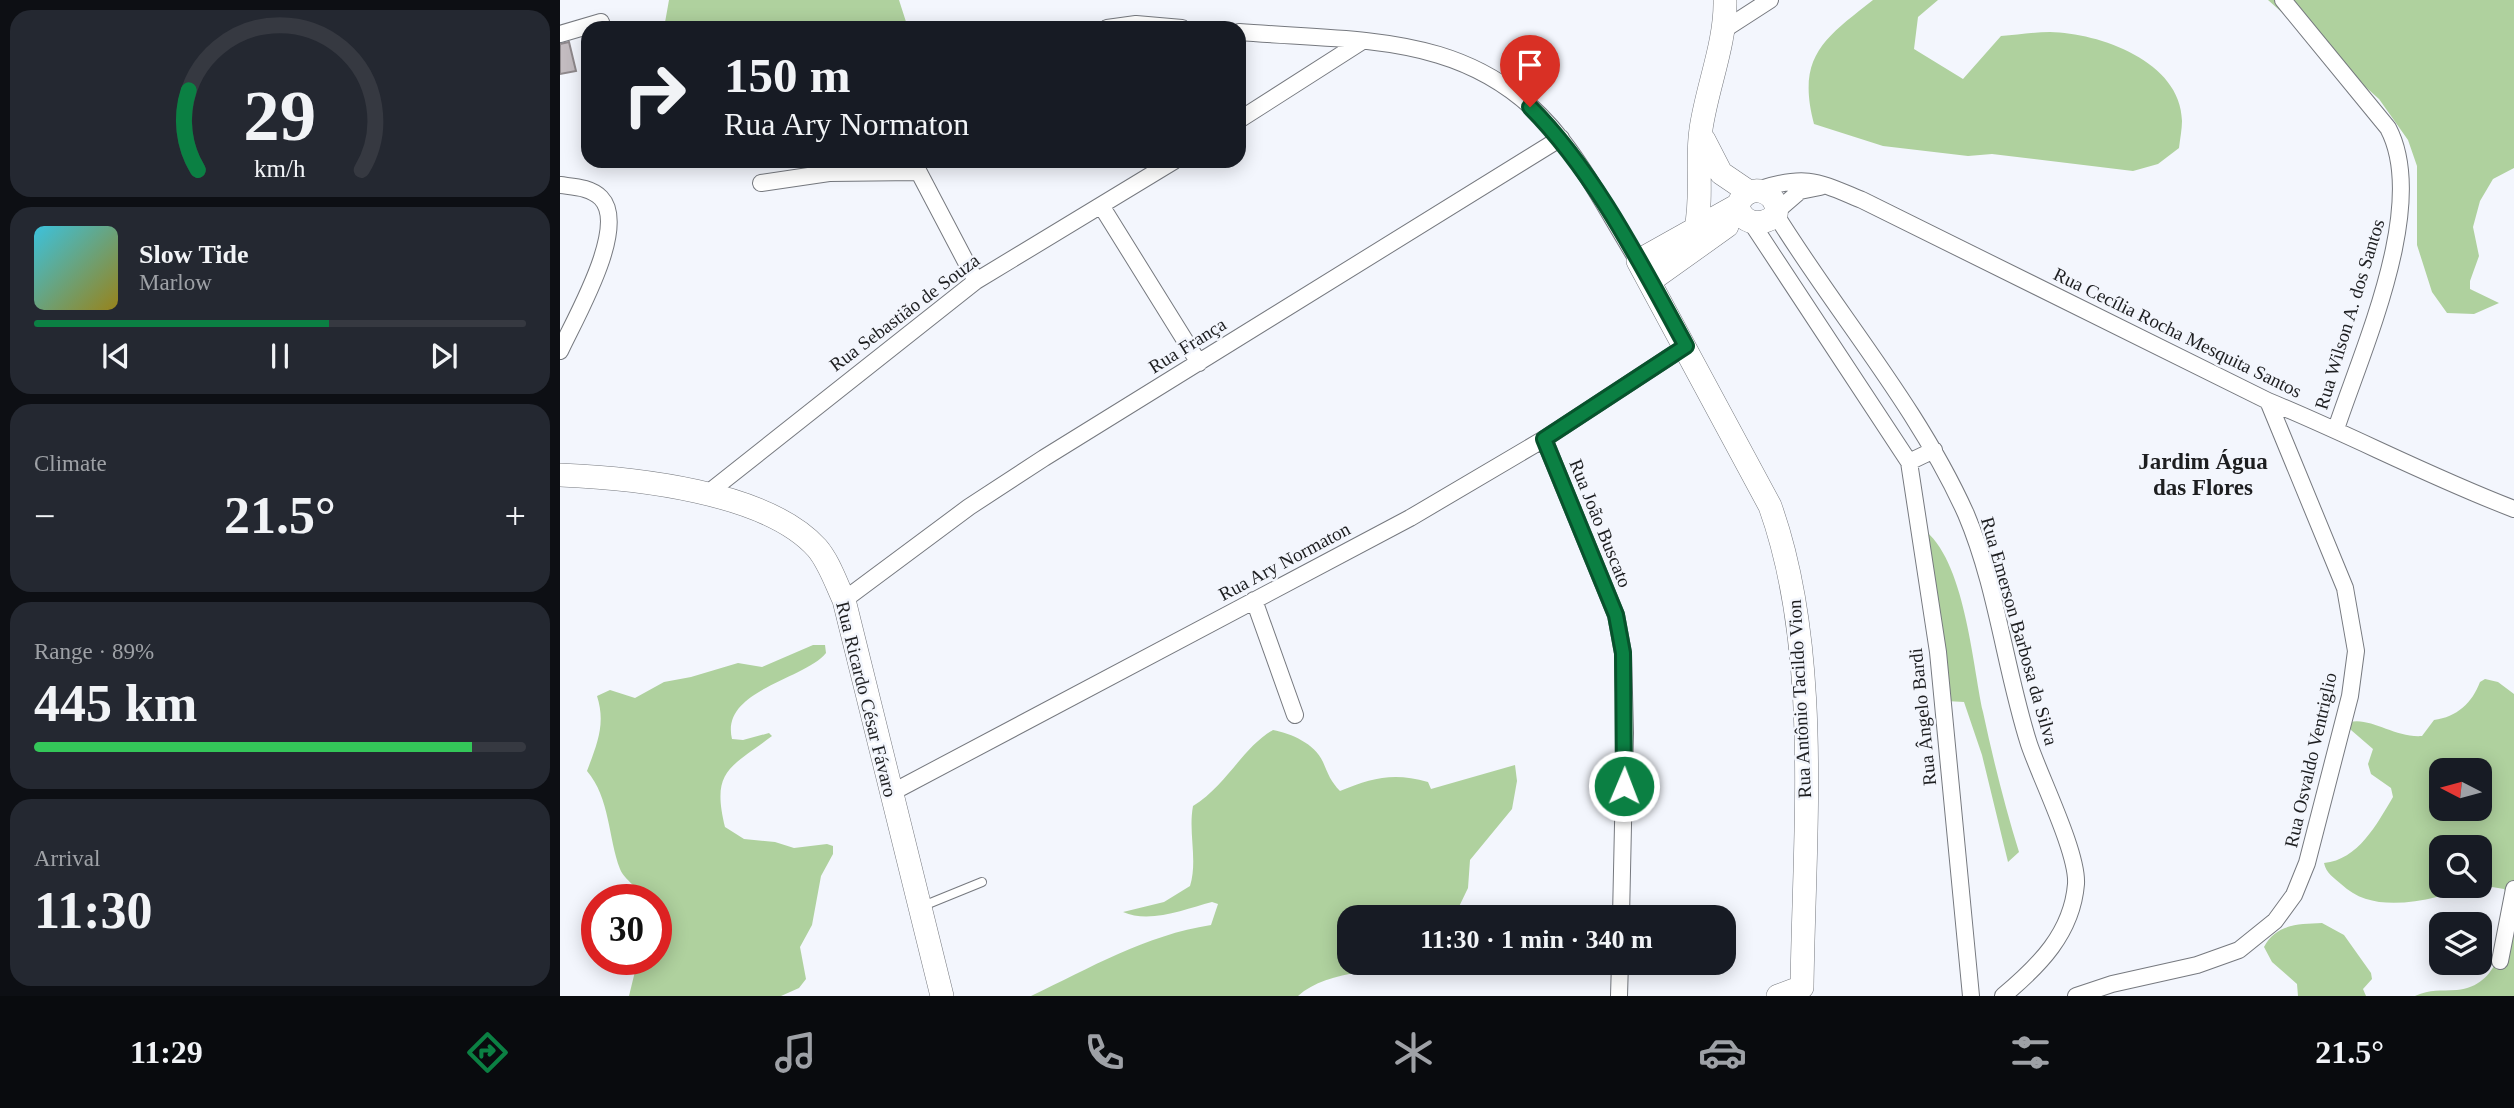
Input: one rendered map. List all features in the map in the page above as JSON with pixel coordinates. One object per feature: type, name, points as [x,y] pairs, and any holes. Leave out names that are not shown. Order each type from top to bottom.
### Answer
[{"type":"street","points":[[1696,228],[1701,161],[1700,131],[1722,31],[1726,0]]},
{"type":"street","points":[[1722,31],[1770,0]]},
{"type":"street","name":"Rua Wilson A. dos Santos","points":[[2283,0],[2388,128],[2398,146],[2403,177],[2401,219],[2392,259],[2336,429]]},
{"type":"street","points":[[560,34],[581,28]]},
{"type":"street","name":"Rua Antônio Tacildo Vion","points":[[1246,34],[1436,51],[1472,65],[1514,91],[1561,138],[1650,281],[1770,506],[1783,544],[1794,595],[1805,755],[1806,991]]},
{"type":"street","points":[[1246,116],[1361,42]]},
{"type":"street","points":[[1700,131],[1721,173],[1765,223],[1800,191],[1828,186]]},
{"type":"street","name":"Rua França","points":[[844,600],[979,500],[1561,138]]},
{"type":"street","points":[[1701,161],[1718,187],[1747,204],[1909,462],[1934,450]]},
{"type":"street","points":[[761,183],[829,173],[891,168]]},
{"type":"street","points":[[917,168],[976,281]]},
{"type":"street","name":"Rua Sebastião de Souza","points":[[708,493],[976,281],[1163,168]]},
{"type":"street","name":"Rua Cecília Rocha Mesquita Santos","points":[[1747,204],[1796,179],[1828,186],[2268,401],[2336,429],[2466,491],[2514,509]]},
{"type":"street","points":[[560,185],[583,188],[599,196],[609,215],[601,263],[560,351]]},
{"type":"street","points":[[1638,261],[1696,228],[1747,204],[1771,197],[1777,213]]},
{"type":"street","points":[[1650,281],[1747,204]]},
{"type":"street","points":[[1102,206],[1199,363]]},
{"type":"street","name":"Rua Emerson Barbosa da Silva","points":[[1777,213],[1934,450],[1967,518],[2029,744],[2068,848],[2076,881],[2069,918],[2050,950],[2003,996]]},
{"type":"street","name":"Rua Ary Normaton","points":[[891,793],[1410,517],[1544,439],[1686,346]]},
{"type":"street","name":"Rua Osvaldo Ventriglio","points":[[2076,996],[2139,977],[2197,965],[2239,950],[2275,922],[2294,895],[2307,863],[2350,696],[2356,650],[2345,588],[2268,401]]},
{"type":"street","name":"Rua João Buscato","points":[[1544,439],[1616,615],[1623,653],[1625,733],[1621,905]]},
{"type":"street","name":"Rua Ângelo Bardi","points":[[1909,462],[1938,652],[1970,996]]},
{"type":"street","name":"Rua Ricardo César Fávaro","points":[[560,475],[708,493],[777,520],[800,534],[825,560],[844,600],[942,996]]},
{"type":"street","points":[[1254,600],[1295,715]]},
{"type":"street","points":[[2500,961],[2514,889]]},
{"type":"street","points":[[1619,996],[1620,975]]},
{"type":"street","points":[[1778,996],[1806,991]]},
{"type":"lane","points":[[920,907],[982,882]]},
{"type":"green space","points":[[669,0],[899,0],[906,21],[665,21]]},
{"type":"green space","points":[[1873,0],[1938,0],[1918,17],[1914,49],[1963,79],[2001,36],[2044,32],[2070,34],[2091,38],[2134,54],[2168,82],[2178,100],[2182,121],[2179,148],[2158,164],[2133,171],[1992,154],[1968,156],[1883,146],[1814,124],[1809,101],[1812,65],[1828,38]]},
{"type":"green space","points":[[2268,0],[2514,0],[2514,168],[2493,179],[2480,201],[2473,227],[2479,256],[2470,281],[2470,289],[2499,303],[2474,314],[2447,313],[2432,292],[2417,245],[2417,166],[2408,140],[2379,99]]},
{"type":"green space","points":[[1922,528],[1937,543],[1948,563],[1964,613],[1991,747],[2019,852],[2008,862],[1982,755],[1964,702],[1946,701]]},
{"type":"green space","points":[[813,645],[825,645],[826,653],[815,662],[751,697],[739,709],[732,722],[732,739],[743,740],[769,733],[772,736],[735,764],[723,782],[721,793],[725,827],[744,839],[775,842],[794,848],[827,844],[833,846],[833,854],[821,876],[812,925],[800,947],[806,979],[799,988],[781,996],[629,996],[634,975],[672,975],[672,884],[632,884],[620,869],[600,793],[587,771],[600,725],[597,696],[610,690],[635,698],[664,682],[738,663],[762,667]]},
{"type":"green space","points":[[2485,679],[2498,682],[2514,694],[2514,996],[2415,996],[2431,991],[2471,987],[2487,975],[2492,975],[2513,906],[2504,889],[2492,887],[2492,835],[2429,835],[2429,898],[2434,898],[2388,903],[2371,900],[2355,894],[2331,875],[2324,863],[2347,855],[2357,848],[2373,829],[2393,797],[2391,788],[2371,774],[2368,764],[2373,749],[2351,730],[2350,722],[2366,722],[2402,734],[2422,736],[2434,720],[2457,712],[2473,696],[2480,682]]},
{"type":"green space","points":[[1273,730],[1295,737],[1308,745],[1319,755],[1340,791],[1373,780],[1393,777],[1428,782],[1431,789],[1515,765],[1517,781],[1512,809],[1470,860],[1468,888],[1460,905],[1337,905],[1337,975],[1346,975],[1326,980],[1298,996],[1031,996],[1141,944],[1211,925],[1218,904],[1212,902],[1156,916],[1123,912],[1164,902],[1190,886],[1193,866],[1193,806],[1215,788],[1262,738]]},
{"type":"green space","points":[[2322,923],[2344,935],[2371,973],[2372,979],[2363,989],[2366,996],[2298,996],[2297,984],[2272,962],[2264,947],[2275,934],[2296,925]]},
{"type":"building","points":[[569,42],[576,71],[560,74],[560,44]]},
{"type":"district","name":"Jardim Água das Flores","points":[[2203,474]]},
{"type":"route","points":[[1530,107],[1561,138],[1638,261],[1686,346],[1544,439],[1616,615],[1623,653],[1624,786]]}]
